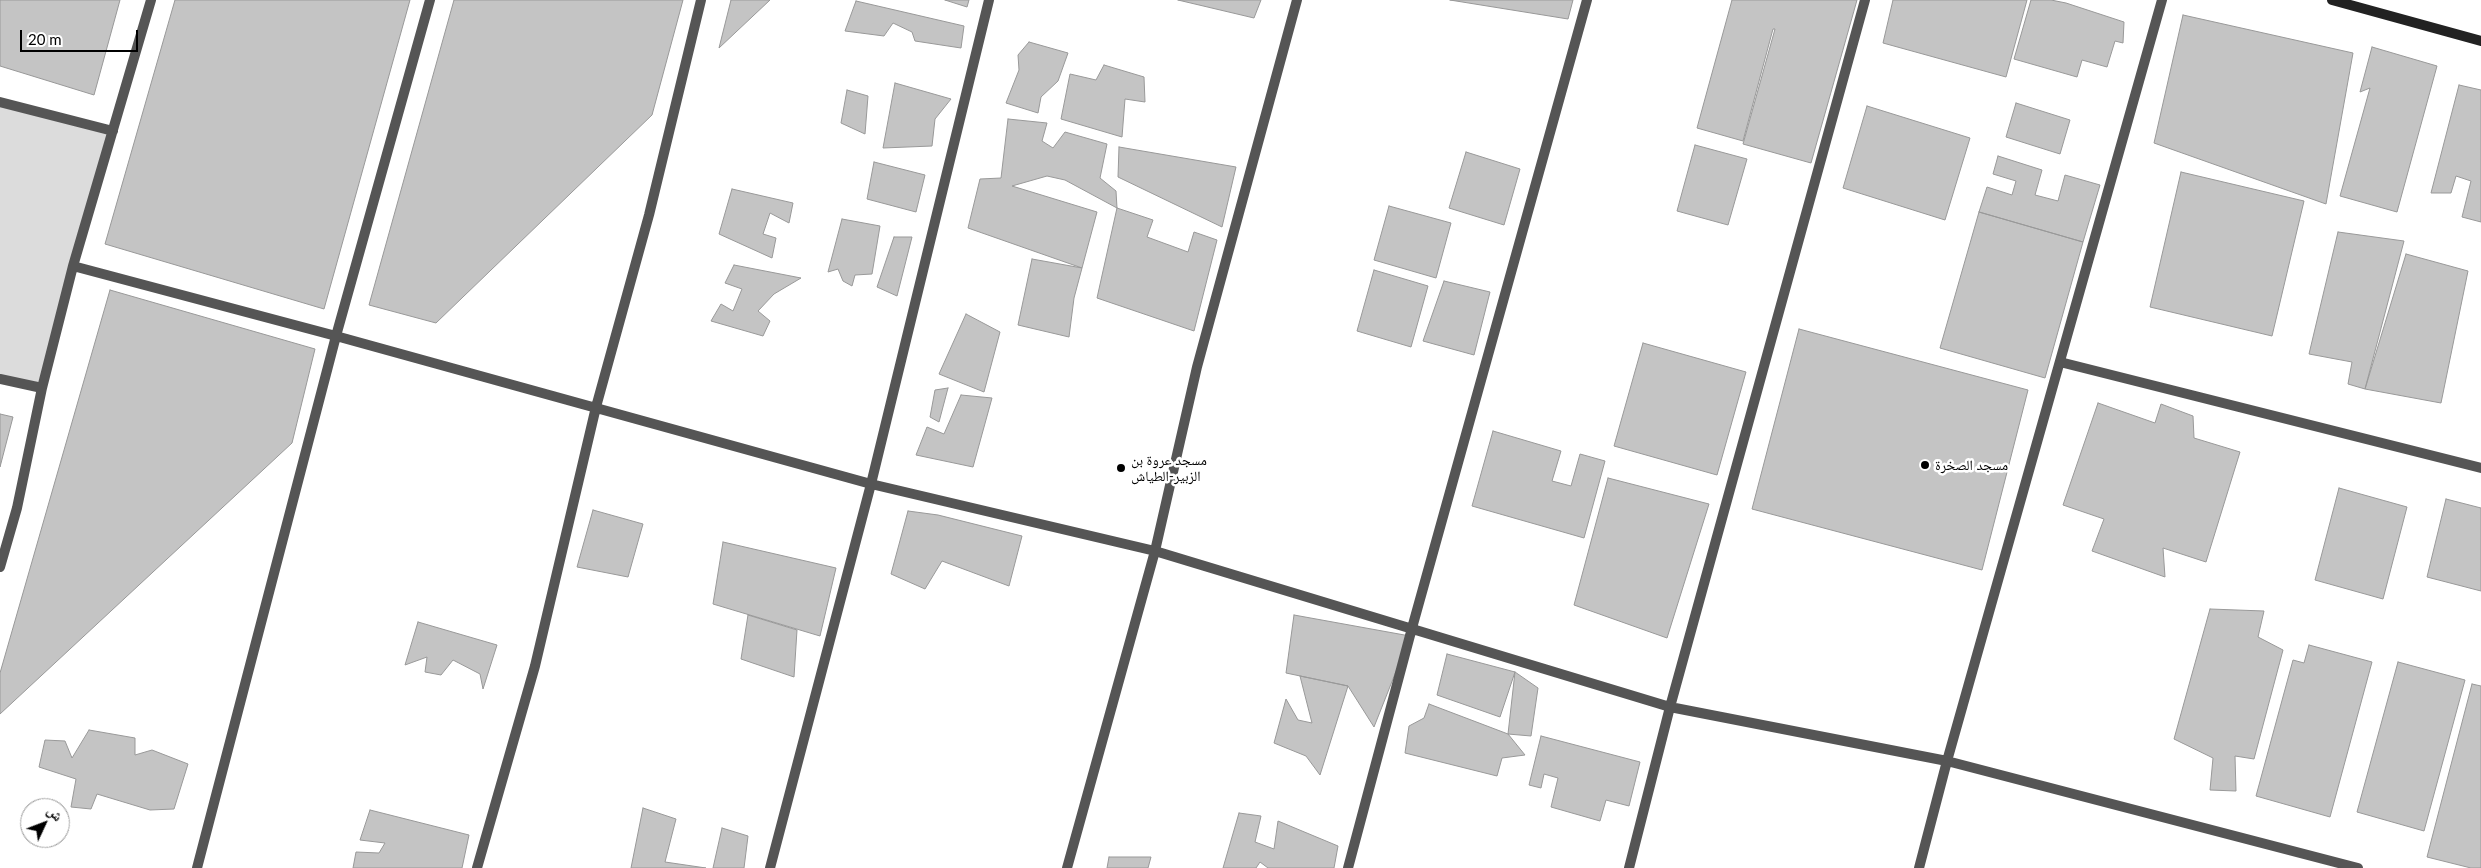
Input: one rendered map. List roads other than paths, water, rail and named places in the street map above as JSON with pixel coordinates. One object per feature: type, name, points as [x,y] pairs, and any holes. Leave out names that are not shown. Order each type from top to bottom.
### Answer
[{"type":"street","points":[[0,567],[17,508],[42,388],[73,266],[152,0]]},
{"type":"street","points":[[197,868],[336,336],[430,0]]},
{"type":"street","points":[[476,868],[535,666],[596,407],[649,215],[701,0]]},
{"type":"street","points":[[770,868],[872,484],[989,0]]},
{"type":"street","points":[[1067,868],[1154,551],[1197,367],[1296,0]]},
{"type":"street","points":[[1348,868],[1412,628],[1587,0]]},
{"type":"street","points":[[1629,868],[1670,707],[1864,0]]},
{"type":"street","points":[[1918,868],[2162,0]]},
{"type":"street","points":[[2332,0],[2481,42]]},
{"type":"street","points":[[0,102],[113,131]]},
{"type":"street","points":[[73,266],[336,336],[872,484],[1154,551],[1670,707],[1947,761],[2358,868]]},
{"type":"street","points":[[2060,362],[2481,468]]},
{"type":"street","points":[[0,378],[42,388]]},
{"type":"place","name":"مسجد الصخرة","points":[[1925,465]]},
{"type":"place","name":"مسجد عروة بن الزبير-الطياش","points":[[1121,468]]}]
